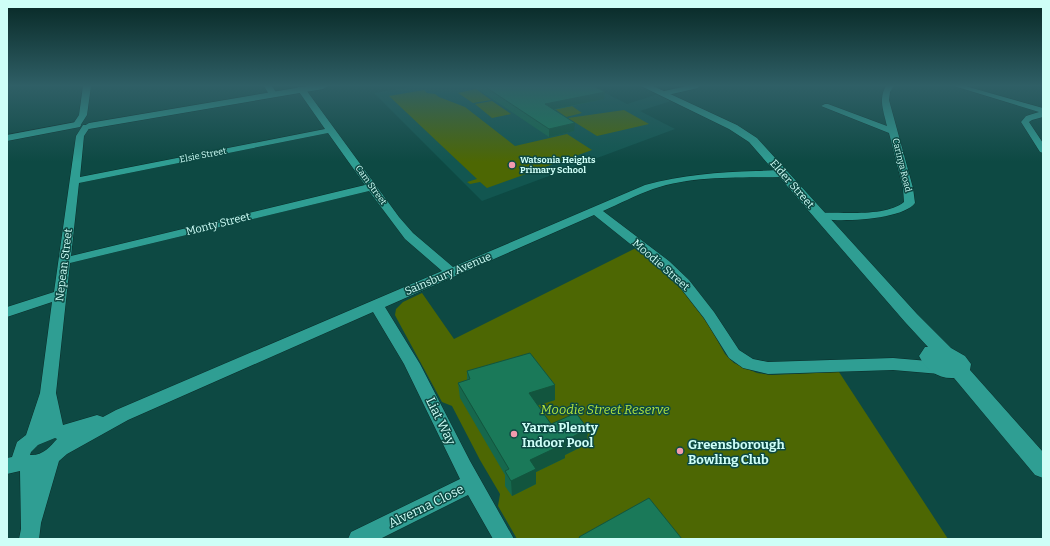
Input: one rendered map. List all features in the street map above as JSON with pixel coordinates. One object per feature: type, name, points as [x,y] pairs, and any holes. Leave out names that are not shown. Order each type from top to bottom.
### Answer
[{"type":"street","name":"Nepean Street","points":[[30,534],[20,457],[48,393],[84,111]]},
{"type":"street","points":[[7,138],[160,111]]},
{"type":"street","name":"Cam Street","points":[[317,111],[395,219],[409,236],[451,272]]},
{"type":"street","name":"Elder Street","points":[[699,111],[744,133],[759,147],[911,318],[942,362],[994,413],[1043,468]]},
{"type":"street","points":[[840,111],[893,131]]},
{"type":"street","name":"Carinya Road","points":[[820,216],[890,213],[908,206],[910,198],[888,111]]},
{"type":"street","points":[[1043,112],[1029,118],[1025,122],[1043,150]]},
{"type":"street","name":"Elsie Street","points":[[75,181],[331,130]]},
{"type":"street","name":"Sainsbury Avenue","points":[[57,442],[649,187],[676,180],[702,176],[783,174]]},
{"type":"street","name":"Monty Street","points":[[65,262],[372,187]]},
{"type":"street","name":"Moodie Street","points":[[594,210],[664,264],[684,283],[710,315],[731,350],[738,358],[749,364],[761,367],[776,368],[942,362]]},
{"type":"street","points":[[7,312],[61,294]]},
{"type":"street","name":"Liat Way","points":[[376,305],[392,328],[414,367],[472,483],[504,539]]},
{"type":"street","name":"Nepean Street","points":[[30,534],[57,442],[48,393]]},
{"type":"street","points":[[40,435],[57,442],[36,463],[20,457],[40,435]]},
{"type":"street","name":"Alverna Close","points":[[358,539],[472,483]]},
{"type":"shaded area","name":"Watsonia Heights Primary School","points":[[392,111],[641,111],[675,129],[482,201]]},
{"type":"green space","points":[[405,111],[471,111],[515,146],[567,134],[592,150],[487,188],[480,182],[470,184],[467,182],[477,179]]},
{"type":"green space","points":[[484,111],[507,111],[511,114],[492,118]]},
{"type":"green space","points":[[558,111],[580,111],[582,113],[566,117]]},
{"type":"green space","points":[[614,111],[627,111],[649,124],[597,136],[568,118]]},
{"type":"green space","name":"Moodie Street Reserve","points":[[636,248],[681,289],[708,324],[725,354],[734,363],[757,373],[772,375],[839,372],[948,539],[517,539],[498,506],[500,494],[480,460],[452,406],[442,402],[395,315],[396,309],[403,302],[422,293],[454,339]]},
{"type":"building","points":[[523,111],[557,111],[575,123],[549,129]]},
{"type":"building","name":"Yarra Plenty Indoor Pool","points":[[530,353],[555,385],[529,393],[551,424],[576,413],[588,429],[564,441],[566,443],[530,460],[536,469],[511,481],[505,471],[509,469],[458,383],[470,379],[467,371]]},
{"type":"building","points":[[649,498],[682,539],[580,539],[579,537]]},
{"type":"place","name":"Watsonia Heights Primary School","points":[[512,165]]},
{"type":"place","name":"Yarra Plenty Indoor Pool","points":[[514,434]]},
{"type":"place","name":"Greensborough Bowling Club","points":[[680,451]]}]
